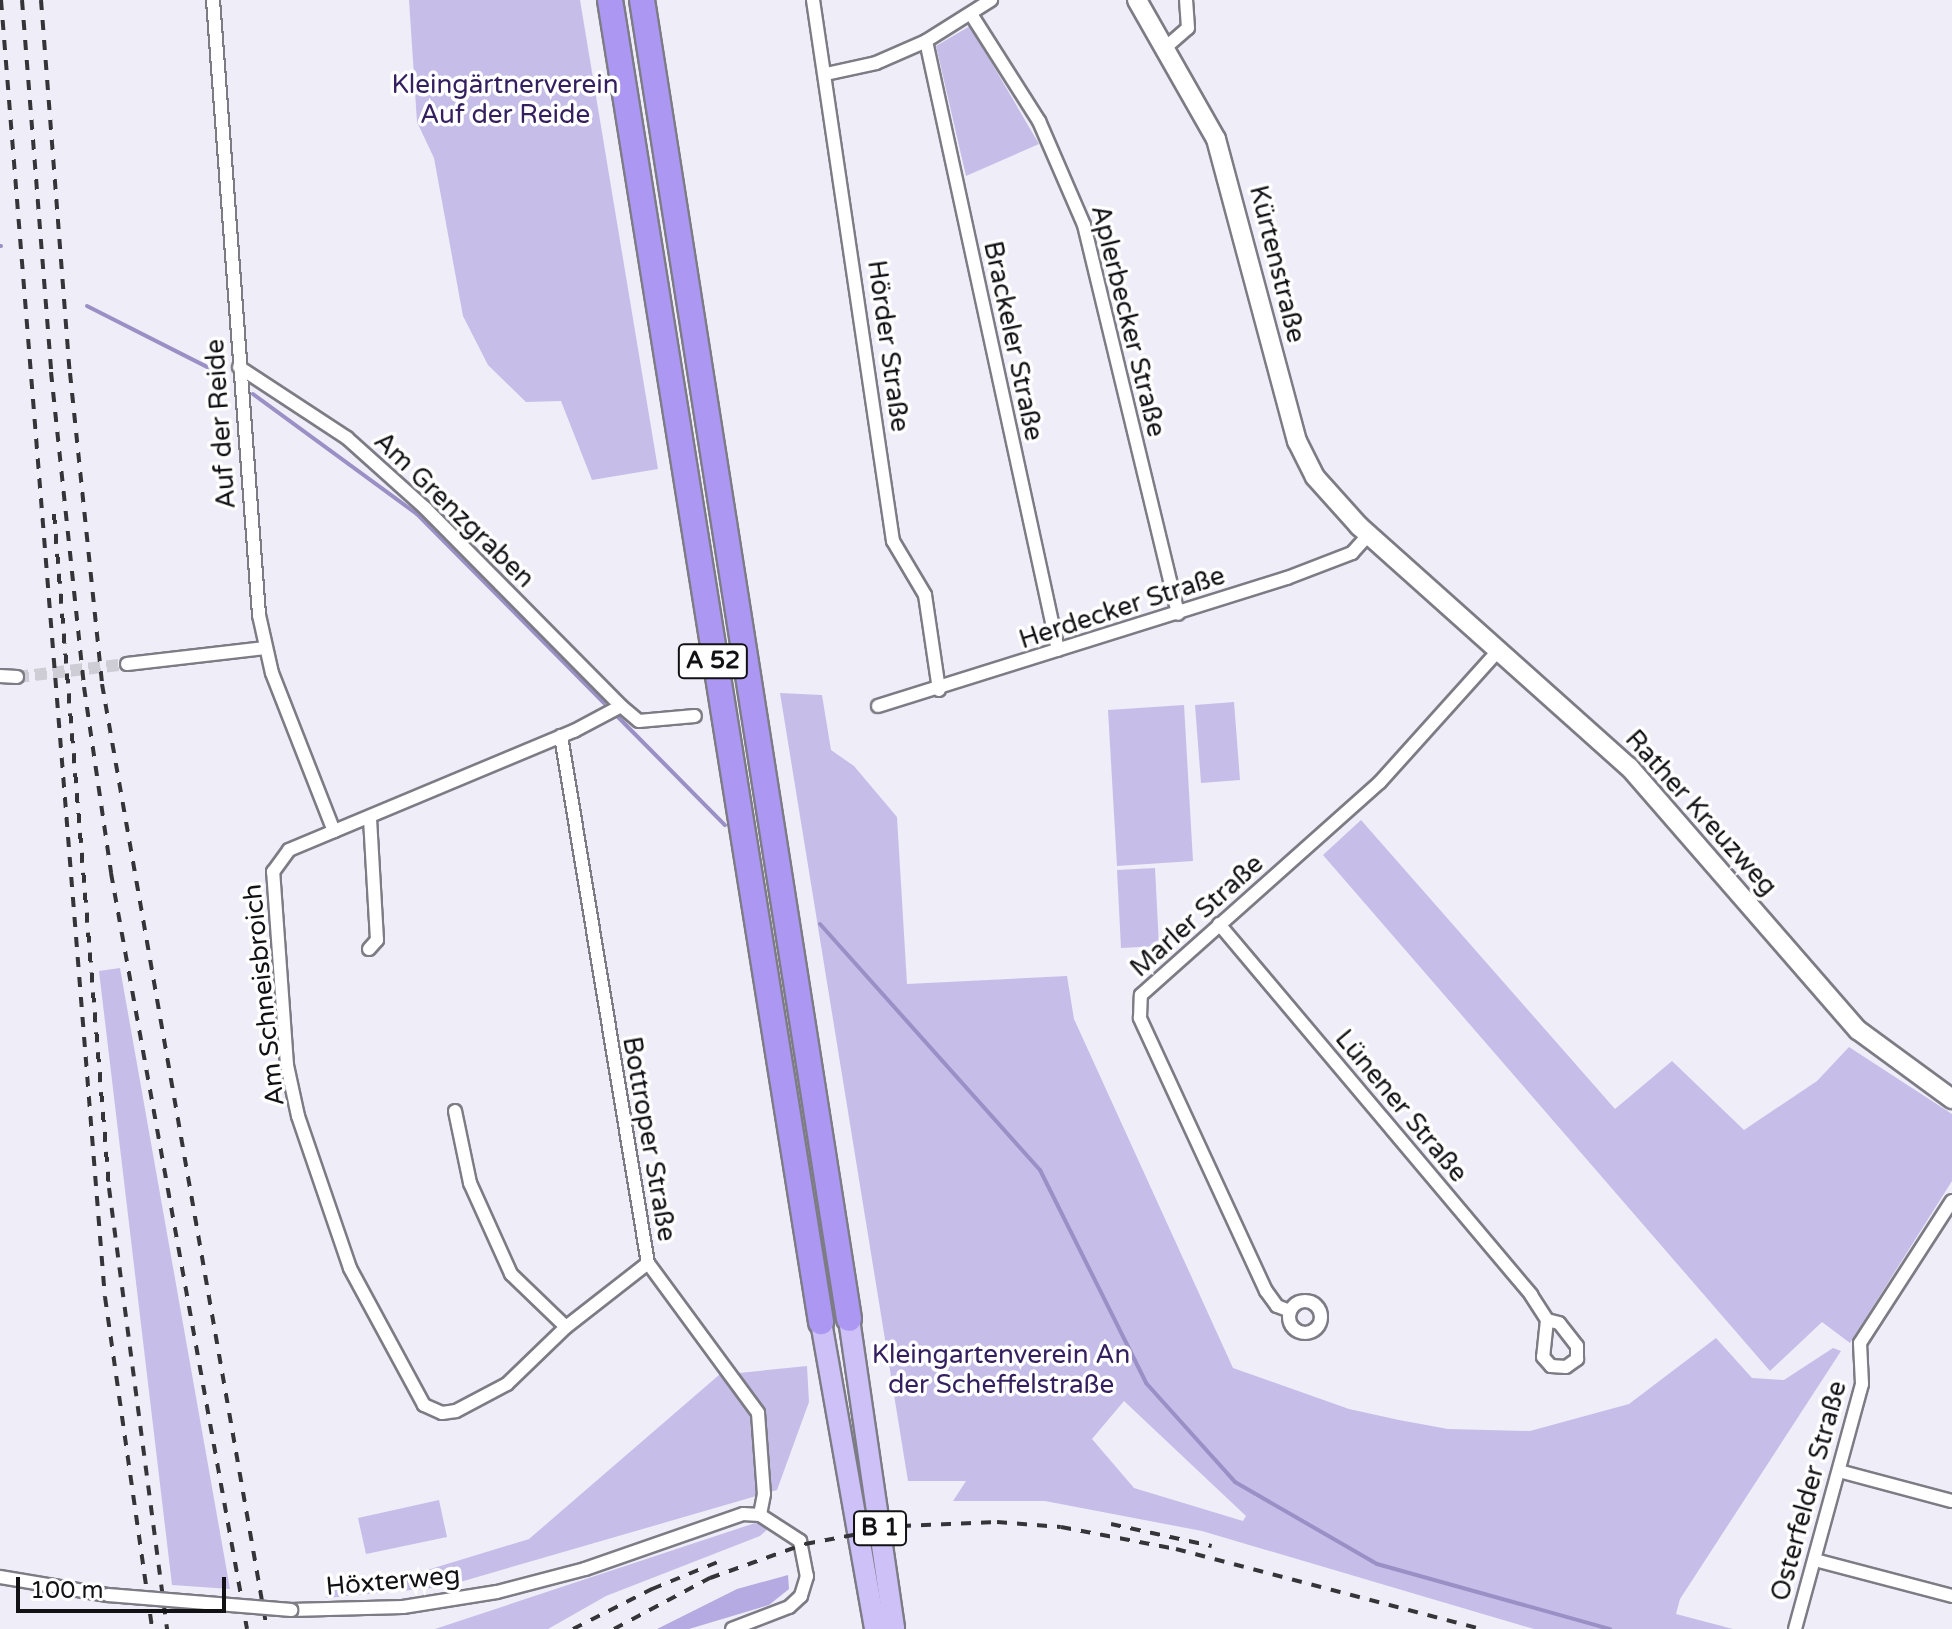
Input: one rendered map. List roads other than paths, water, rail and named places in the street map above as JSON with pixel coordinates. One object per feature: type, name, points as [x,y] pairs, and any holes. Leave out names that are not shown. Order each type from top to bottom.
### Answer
[{"type":"highway","name":"A 52","points":[[610,0],[821,1322]]},
{"type":"highway","name":"A 52","points":[[642,0],[849,1319]]},
{"type":"main road","name":"Kürtenstraße","points":[[1137,0],[1200,105],[1228,174],[1297,441],[1315,477],[1369,534]]},
{"type":"main road","name":"Rather Kreuzweg","points":[[1369,534],[1629,767],[1858,1030],[1952,1099]]},
{"type":"main road","name":"B 1","points":[[849,1319],[894,1629]]},
{"type":"main road","name":"B 1","points":[[821,1322],[875,1629]]},
{"type":"street","name":"Auf der Reide","points":[[213,0],[253,568],[265,648],[334,831]]},
{"type":"street","name":"Hörder Straße","points":[[813,0],[893,541],[925,595],[939,690]]},
{"type":"street","points":[[826,74],[876,63],[926,41],[991,0]]},
{"type":"street","points":[[1165,48],[1188,28],[1186,0]]},
{"type":"street","name":"Aplerbecker Straße","points":[[971,14],[1039,121],[1084,225],[1178,614]]},
{"type":"street","name":"Brackeler Straße","points":[[926,41],[1058,650]]},
{"type":"street","name":"Am Grenzgraben","points":[[239,367],[347,438],[425,508],[621,706]]},
{"type":"street","name":"Herdecker Straße","points":[[878,706],[939,690],[1178,614],[1352,553],[1369,534]]},
{"type":"street","points":[[127,664],[265,648]]},
{"type":"street","name":"Marler Straße","points":[[1290,1311],[1277,1306],[1266,1291],[1138,1006],[1145,988],[1380,782],[1498,651]]},
{"type":"street","points":[[0,676],[17,677]]},
{"type":"street","points":[[621,706],[646,722],[695,716]]},
{"type":"street","name":"Am Schneisbroich","points":[[566,1327],[507,1384],[485,1397],[442,1413],[424,1405],[350,1268],[298,1116],[287,1065],[273,872],[289,850],[370,819],[561,736],[621,706]]},
{"type":"street","name":"Bottroper Straße","points":[[561,736],[648,1263],[758,1413],[764,1494],[760,1515]]},
{"type":"street","points":[[369,949],[377,940],[370,819]]},
{"type":"street","name":"Lünener Straße","points":[[1219,924],[1514,1274],[1547,1320]]},
{"type":"street","points":[[455,1111],[470,1183],[511,1274],[566,1327],[648,1263]]},
{"type":"street","name":"Osterfelder Straße","points":[[1795,1629],[1862,1384],[1860,1343],[1952,1201]]},
{"type":"street","points":[[1839,1471],[1952,1501]]},
{"type":"street","name":"Höxterweg","points":[[0,1577],[108,1595],[291,1610],[403,1607],[497,1592],[585,1569],[743,1514],[760,1515]]},
{"type":"street","points":[[732,1629],[789,1607],[801,1596],[807,1576],[805,1551],[793,1532],[760,1515]]},
{"type":"street","points":[[1815,1560],[1952,1596]]},
{"type":"waterway","points":[[87,306],[225,376]]},
{"type":"waterway","points":[[253,394],[417,514],[604,703]]},
{"type":"waterway","points":[[618,717],[725,825]]},
{"type":"waterway","points":[[820,924],[1040,1170],[1146,1383],[1235,1482],[1377,1564],[1610,1629]]},
{"type":"tunnel","points":[[17,677],[127,664]]},
{"type":"railway","points":[[1,0],[105,1297],[152,1629]]},
{"type":"railway","points":[[22,0],[51,372],[84,687],[111,873],[247,1629]]},
{"type":"railway","points":[[41,0],[70,373],[102,684],[267,1629]]},
{"type":"railway","points":[[54,514],[109,1188],[167,1629]]},
{"type":"railway","points":[[614,1629],[710,1578],[805,1544],[901,1526],[997,1522],[1061,1527],[1176,1549],[1481,1629]]},
{"type":"railway","points":[[1111,1524],[1212,1546]]},
{"type":"railway","points":[[573,1629],[652,1589],[725,1559]]},
{"type":"park label","name":"Kleingärtnerverein Auf der Reide","points":[[505,100]]},
{"type":"park label","name":"Kleingartenverein An der Scheffelstraße","points":[[1001,1370]]}]
